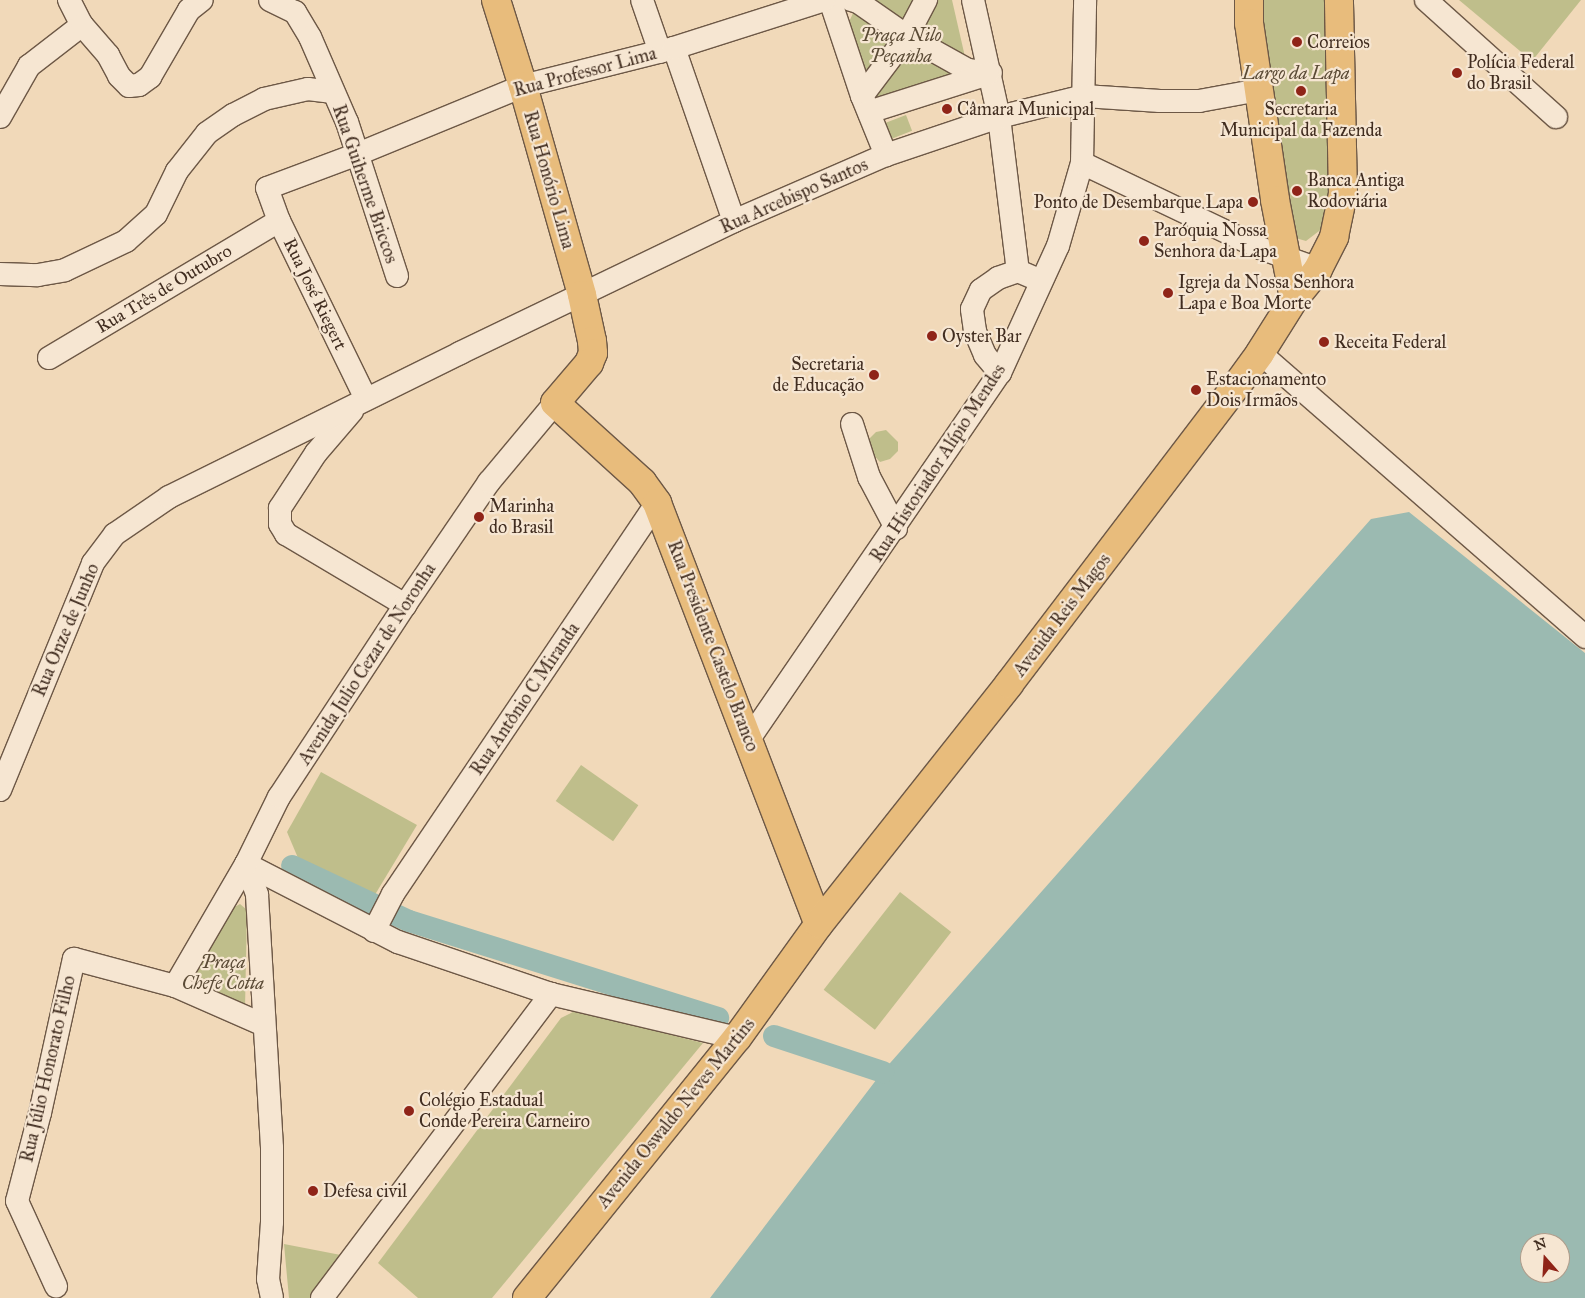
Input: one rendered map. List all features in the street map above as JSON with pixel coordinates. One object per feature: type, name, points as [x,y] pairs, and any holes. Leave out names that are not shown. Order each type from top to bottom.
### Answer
[{"type":"main road","name":"Rua Honório Lima","points":[[496,0],[523,86],[582,295],[592,341],[592,352],[589,362]]},
{"type":"main road","points":[[1249,0],[1250,23],[1275,200],[1294,299]]},
{"type":"main road","name":"Avenida Reis Magos","points":[[819,924],[1008,684],[1260,353],[1294,299],[1318,269],[1334,237],[1343,194],[1339,0]]},
{"type":"main road","name":"Avenida Julio Cezar de Noronha","points":[[555,403],[589,362]]},
{"type":"main road","name":"Rua Presidente Castelo Branco","points":[[555,403],[642,482],[657,503],[819,924]]},
{"type":"main road","name":"Avenida Oswaldo Neves Martins","points":[[527,1298],[737,1038],[819,924]]},
{"type":"street","points":[[69,0],[82,25],[108,55],[119,76],[129,86],[139,85],[150,77],[189,10],[202,0]]},
{"type":"street","name":"Rua Guiherme Briccos","points":[[270,0],[295,12],[310,37],[348,122],[397,276]]},
{"type":"street","points":[[642,0],[667,50],[734,221]]},
{"type":"street","name":"Rua Professor Lima","points":[[267,188],[358,154],[523,86],[667,50],[824,0]]},
{"type":"street","points":[[830,0],[886,155]]},
{"type":"street","points":[[851,0],[858,2],[907,36],[968,70],[991,72]]},
{"type":"street","points":[[866,104],[907,36],[926,0]]},
{"type":"street","points":[[973,0],[1000,117],[1018,271]]},
{"type":"street","name":"Rua Historiador Alípio Mendes","points":[[749,739],[896,528],[1000,373],[1058,246],[1082,163],[1085,0]]},
{"type":"street","points":[[1426,0],[1556,117]]},
{"type":"street","points":[[0,117],[29,66],[82,25]]},
{"type":"street","points":[[866,104],[991,72]]},
{"type":"street","points":[[0,274],[38,275],[65,270],[126,241],[156,214],[177,171],[207,133],[233,114],[264,99],[308,89],[333,92]]},
{"type":"street","name":"Rua Arcebispo Santos","points":[[362,402],[734,221],[886,155],[1000,117],[1084,96],[1160,102],[1198,101],[1259,90]]},
{"type":"street","points":[[1082,163],[1260,248],[1318,269]]},
{"type":"street","name":"Rua José Riegert","points":[[267,188],[279,221],[362,402]]},
{"type":"street","name":"Rua Três de Outubro","points":[[49,358],[279,221]]},
{"type":"street","points":[[1000,373],[985,355],[975,331],[972,309],[981,290],[998,278],[1018,271],[1041,281]]},
{"type":"street","points":[[1260,353],[1585,637]]},
{"type":"street","points":[[362,402],[316,453],[280,508],[280,524],[286,534],[405,605]]},
{"type":"street","name":"Rua Onze de Junho","points":[[0,790],[93,563],[115,534],[168,497],[362,402]]},
{"type":"street","name":"Avenida Julio Cezar de Noronha","points":[[175,986],[246,864],[279,798],[405,605],[489,482],[555,403]]},
{"type":"street","points":[[852,424],[869,477],[896,528]]},
{"type":"street","name":"Rua Antônio C Miranda","points":[[374,931],[393,894],[657,503]]},
{"type":"street","points":[[246,864],[398,942],[551,994],[737,1038]]},
{"type":"street","points":[[246,864],[258,895],[272,1148],[272,1222],[268,1279],[272,1298]]},
{"type":"street","name":"Rua Júlio Honorato Filho","points":[[8,1204],[40,1113],[74,959],[175,986],[264,1025]]},
{"type":"street","points":[[322,1298],[551,994]]},
{"type":"street","points":[[8,1204],[56,1286]]},
{"type":"green space","name":"Praça Nilo Peçanha","points":[[862,0],[952,0],[968,70],[870,105],[845,31],[858,2]]},
{"type":"green space","name":"Largo da Lapa","points":[[1257,0],[1326,0],[1331,72],[1329,213],[1323,228],[1306,241],[1292,237]]},
{"type":"green space","points":[[1459,0],[1581,0],[1532,61]]},
{"type":"green space","points":[[906,115],[912,131],[886,141],[880,125]]},
{"type":"green space","points":[[886,430],[898,442],[898,451],[890,459],[880,462],[868,449],[870,438],[876,432]]},
{"type":"green space","points":[[581,765],[638,805],[613,841],[556,801]]},
{"type":"green space","points":[[321,772],[417,825],[373,898],[298,858],[287,832]]},
{"type":"green space","points":[[900,892],[951,932],[875,1030],[824,990]]},
{"type":"green space","name":"Praça Chefe Cotta","points":[[240,904],[247,910],[245,1008],[190,984],[231,909]]},
{"type":"green space","points":[[575,1011],[703,1043],[492,1298],[418,1298],[378,1263],[561,1018]]},
{"type":"green space","points":[[284,1244],[346,1256],[316,1298],[289,1298]]},
{"type":"water","points":[[1409,512],[1585,653],[1585,1298],[710,1298],[883,1071],[1371,519]]},
{"type":"waterway","points":[[292,866],[409,921],[718,1018]]},
{"type":"waterway","points":[[774,1036],[883,1072]]},
{"type":"place","name":"Correios","points":[[1297,42]]},
{"type":"place","name":"Polícia Federal do Brasil","points":[[1457,73]]},
{"type":"place","name":"Secretaria Municipal da Fazenda","points":[[1301,91]]},
{"type":"place","name":"Câmara Municipal","points":[[947,109]]},
{"type":"place","name":"Banca Antiga Rodoviária","points":[[1297,191]]},
{"type":"place","name":"Ponto de Desembarque Lapa","points":[[1253,202]]},
{"type":"place","name":"Paróquia Nossa Senhora da Lapa","points":[[1144,241]]},
{"type":"place","name":"Igreja da Nossa Senhora Lapa e Boa Morte","points":[[1168,293]]},
{"type":"place","name":"Oyster Bar","points":[[932,336]]},
{"type":"place","name":"Receita Federal","points":[[1324,342]]},
{"type":"place","name":"Secretaria de Educação","points":[[874,375]]},
{"type":"place","name":"Estacionamento Dois Irmãos","points":[[1196,390]]},
{"type":"place","name":"Marinha do Brasil","points":[[479,517]]},
{"type":"place","name":"Colégio Estadual Conde Pereira Carneiro","points":[[409,1111]]},
{"type":"place","name":"Defesa civil","points":[[313,1191]]}]
